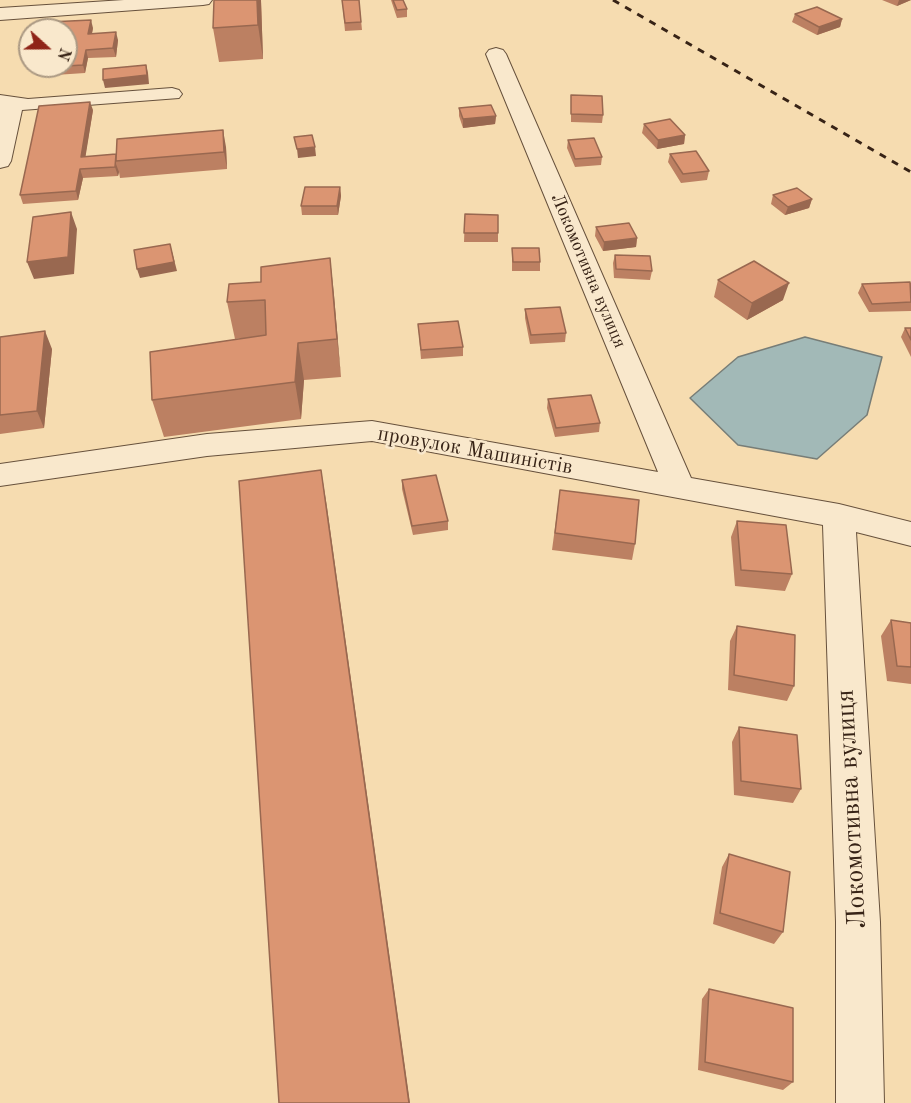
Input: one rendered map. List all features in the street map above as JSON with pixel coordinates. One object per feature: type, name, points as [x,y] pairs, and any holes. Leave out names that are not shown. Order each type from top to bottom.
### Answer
[{"type":"street","points":[[0,14],[203,0]]},
{"type":"street","name":"Локомотивна вулиця","points":[[496,54],[680,488]]},
{"type":"street","points":[[0,161],[6,102],[28,105],[172,94]]},
{"type":"street","name":"провулок Машиністів","points":[[0,475],[207,445],[372,431],[839,516],[911,534]]},
{"type":"street","name":"Локомотивна вулиця","points":[[839,516],[858,922],[860,1103]]},
{"type":"water","points":[[805,337],[882,357],[867,415],[817,459],[738,445],[690,398],[738,357]]},
{"type":"building","points":[[214,0],[257,0],[258,25],[213,28]]},
{"type":"building","points":[[342,0],[359,0],[361,22],[345,23]]},
{"type":"building","points":[[393,0],[403,0],[407,9],[397,10]]},
{"type":"building","points":[[817,7],[842,19],[819,27],[795,14]]},
{"type":"building","points":[[91,20],[88,34],[116,32],[113,48],[86,50],[83,65],[78,65],[78,21]]},
{"type":"building","points":[[146,65],[147,75],[103,80],[103,69]]},
{"type":"building","points":[[571,95],[602,96],[603,115],[571,114]]},
{"type":"building","points":[[90,102],[81,157],[116,154],[115,167],[80,169],[76,191],[20,195],[39,106]]},
{"type":"building","points":[[491,105],[496,116],[463,119],[459,108]]},
{"type":"building","points":[[670,119],[685,135],[658,140],[644,124]]},
{"type":"building","points":[[223,130],[224,152],[116,161],[117,139]]},
{"type":"building","points":[[312,135],[315,147],[297,149],[294,137]]},
{"type":"building","points":[[594,138],[602,157],[575,159],[568,140]]},
{"type":"building","points":[[696,151],[709,171],[683,174],[670,154]]},
{"type":"building","points":[[305,187],[340,187],[337,206],[301,206]]},
{"type":"building","points":[[797,188],[812,199],[788,207],[773,195]]},
{"type":"building","points":[[71,212],[68,257],[27,262],[33,217]]},
{"type":"building","points":[[465,214],[498,215],[498,233],[464,233]]},
{"type":"building","points":[[629,223],[637,238],[604,242],[596,227]]},
{"type":"building","points":[[170,244],[174,262],[137,269],[134,250]]},
{"type":"building","points":[[512,248],[539,248],[540,262],[513,262]]},
{"type":"building","points":[[615,255],[650,256],[652,271],[616,269]]},
{"type":"building","points":[[330,258],[337,339],[298,343],[295,382],[152,400],[150,352],[266,335],[265,300],[227,302],[229,284],[261,282],[261,267]]},
{"type":"building","points":[[754,261],[789,283],[752,303],[718,280]]},
{"type":"building","points":[[910,282],[911,302],[872,304],[862,284]]},
{"type":"building","points":[[560,307],[566,333],[531,335],[525,309]]},
{"type":"building","points":[[458,321],[463,347],[421,350],[418,324]]},
{"type":"building","points":[[905,328],[911,328],[911,340]]},
{"type":"building","points":[[45,331],[37,411],[0,415],[0,337]]},
{"type":"building","points":[[591,395],[600,423],[556,428],[548,399]]},
{"type":"building","points":[[321,470],[409,1103],[279,1103],[239,481]]},
{"type":"building","points":[[436,475],[448,521],[412,526],[402,480]]},
{"type":"building","points":[[560,490],[639,500],[635,544],[555,533]]},
{"type":"building","points":[[737,521],[786,525],[792,574],[741,570]]},
{"type":"building","points":[[891,620],[911,623],[911,667],[897,666]]},
{"type":"building","points":[[737,626],[795,635],[794,686],[734,675]]},
{"type":"building","points":[[739,727],[797,735],[801,789],[741,781]]},
{"type":"building","points":[[729,854],[790,872],[783,932],[720,913]]},
{"type":"building","points":[[709,989],[793,1008],[793,1082],[705,1062]]},
{"type":"railway","points":[[613,0],[911,172]]}]
